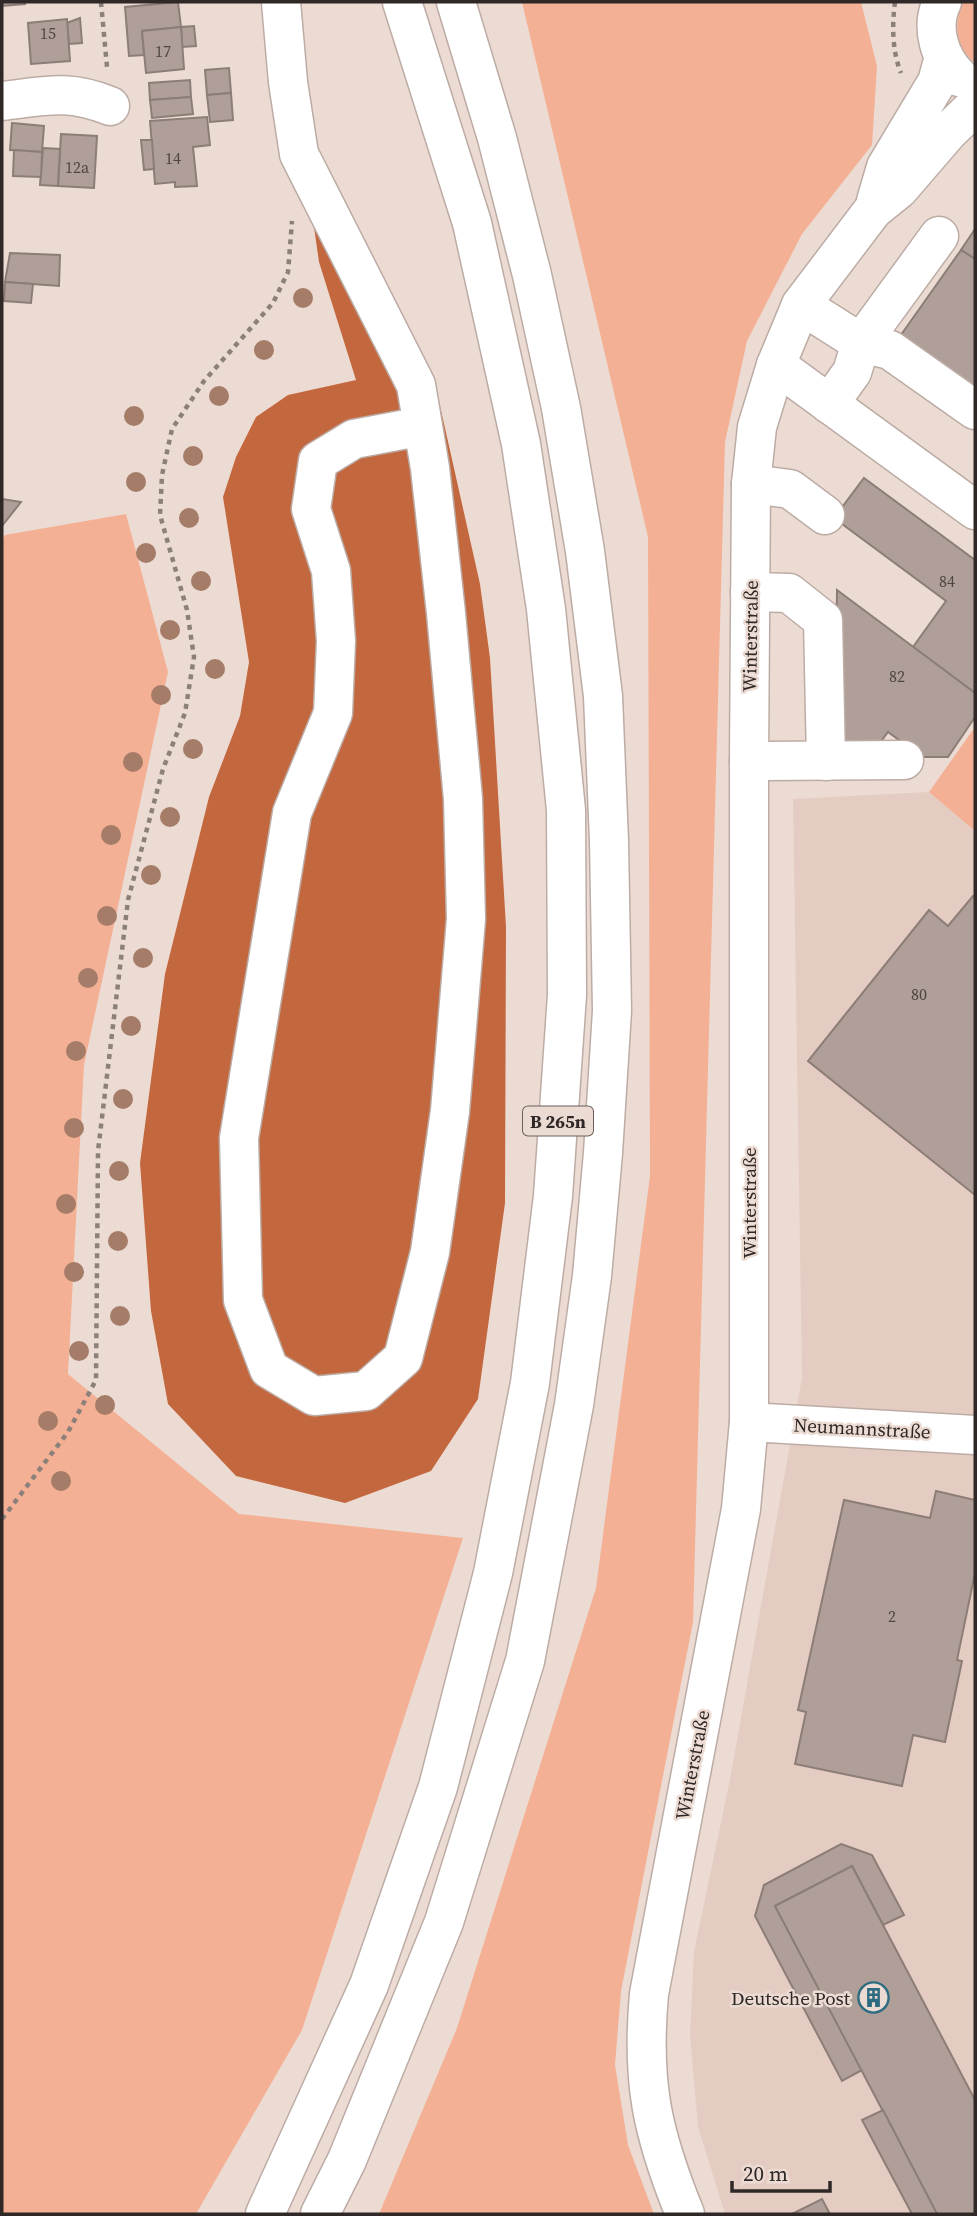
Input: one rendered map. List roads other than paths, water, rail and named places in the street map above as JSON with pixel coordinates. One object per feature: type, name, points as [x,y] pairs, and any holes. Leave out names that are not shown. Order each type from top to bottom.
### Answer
[{"type":"main road","points":[[281,2],[288,82],[299,154],[416,385],[423,426],[430,468],[445,600],[463,799],[466,919],[450,1111],[429,1252],[403,1358],[366,1391],[314,1396],[269,1369],[243,1300],[239,1138],[292,813],[333,713],[336,641],[331,571],[310,509],[318,461],[354,439],[423,426]]},
{"type":"main road","name":"B 265n","points":[[265,2214],[369,1985],[438,1787],[493,1573],[530,1383],[553,1196],[567,995],[566,810],[546,609],[521,444],[472,223],[401,2]]},
{"type":"main road","name":"B 265n","points":[[320,2214],[347,2160],[444,1922],[525,1661],[574,1405],[593,1276],[612,1011],[610,841],[603,696],[585,551],[561,408],[532,275],[498,138],[456,2]]},
{"type":"main road","points":[[938,4],[936,25],[944,57],[956,74],[975,88]]},
{"type":"main road","name":"Winterstraße","points":[[873,210],[886,167],[937,82],[944,57]]},
{"type":"main road","points":[[2,101],[68,94],[110,106]]},
{"type":"main road","name":"Winterstraße","points":[[685,2214],[667,2167],[649,2100],[646,2021],[741,1509],[749,1422],[750,592],[751,484],[757,427],[775,365],[801,305],[873,210],[900,189],[948,132],[975,106]]},
{"type":"main road","points":[[829,404],[852,372],[861,343],[939,236]]},
{"type":"main road","points":[[801,305],[861,343],[890,350],[975,410]]},
{"type":"main road","points":[[775,365],[975,510]]},
{"type":"main road","points":[[751,484],[790,489],[825,514]]},
{"type":"main road","points":[[750,592],[789,593],[823,620],[826,761]]},
{"type":"main road","points":[[749,761],[904,760]]},
{"type":"main road","name":"Neumannstraße","points":[[749,1422],[975,1435]]},
{"type":"place","name":"Deutsche Post","points":[[873,1998]]}]
